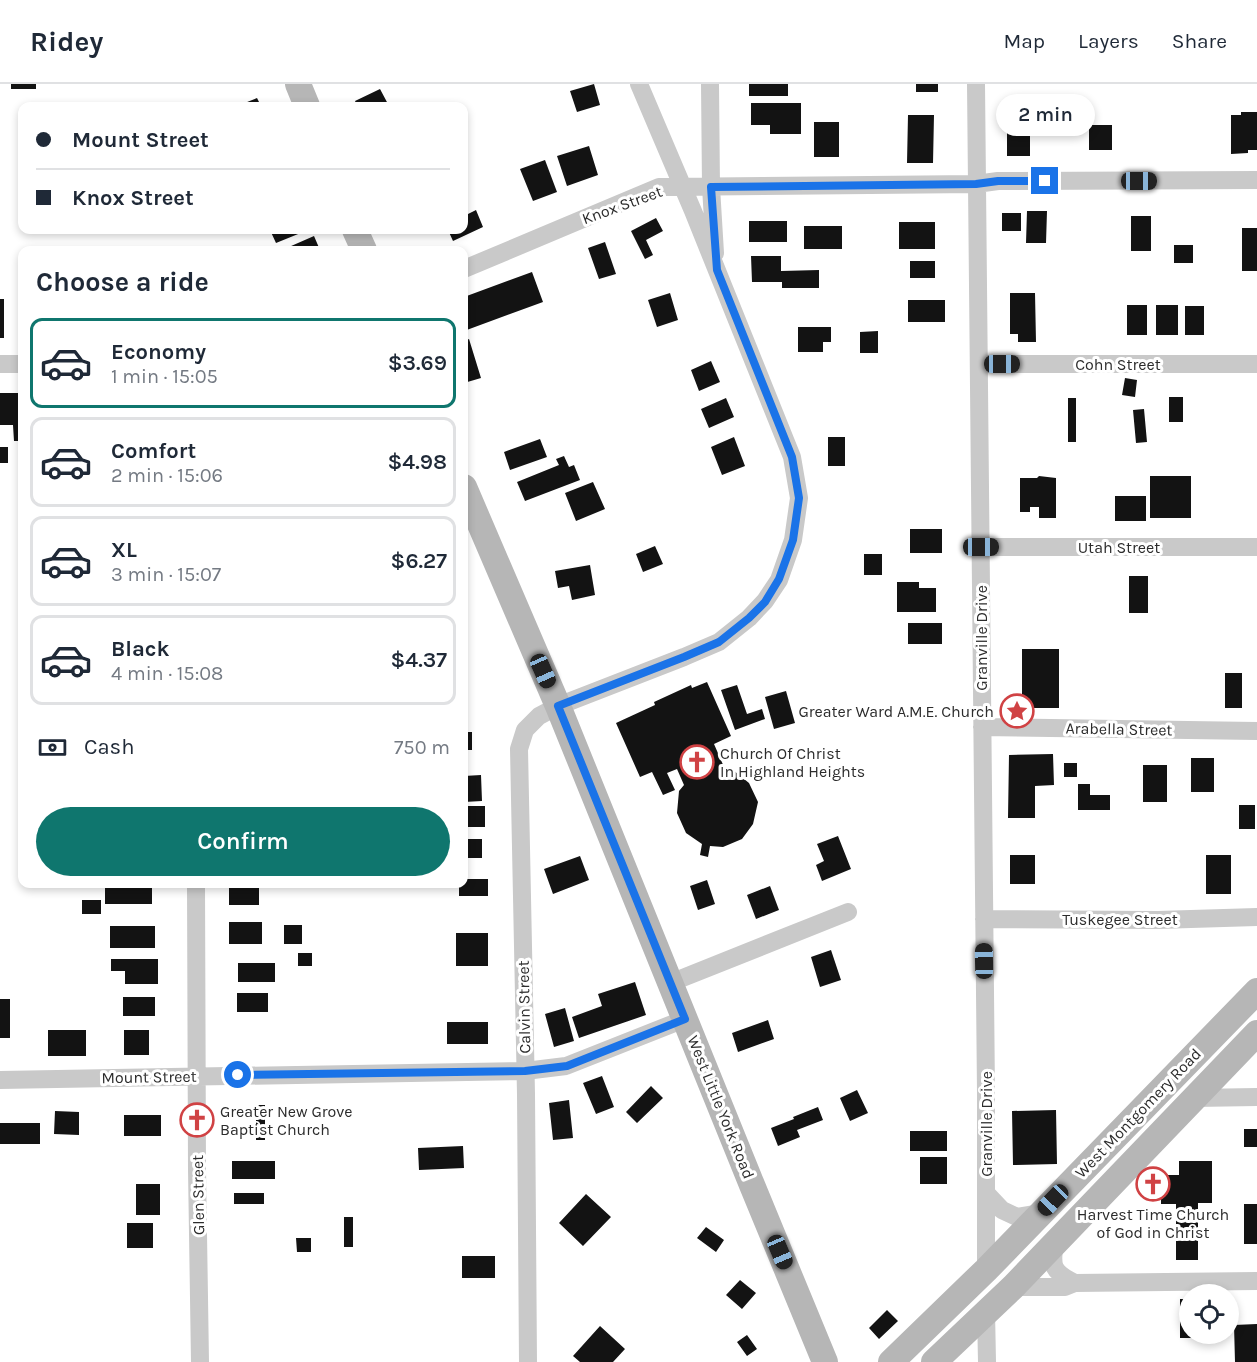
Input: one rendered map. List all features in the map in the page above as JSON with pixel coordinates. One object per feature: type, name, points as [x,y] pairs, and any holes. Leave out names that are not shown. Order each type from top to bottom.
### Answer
[{"type":"main road","points":[[298,84],[305,102]]},
{"type":"main road","name":"West Little York Road","points":[[468,496],[558,706],[825,1362]]},
{"type":"main road","name":"West Montgomery Road","points":[[891,1362],[986,1270],[1257,991]]},
{"type":"main road","name":"West Montgomery Road","points":[[934,1362],[1013,1287],[1257,1033]]},
{"type":"main road","points":[[1175,1075],[1194,1098]]},
{"type":"street","name":"Calvin Street","points":[[528,1362],[519,749],[525,730],[539,716],[558,706],[719,642],[749,618],[765,602],[779,579],[793,540],[799,498],[792,457],[639,84]]},
{"type":"street","points":[[711,84],[711,187],[717,270]]},
{"type":"street","name":"Granville Drive","points":[[976,84],[986,1270]]},
{"type":"street","name":"Knox Street","points":[[468,266],[658,188],[976,184],[1010,181],[1257,180]]},
{"type":"street","points":[[0,364],[18,364]]},
{"type":"street","name":"Cohn Street","points":[[979,364],[1257,364]]},
{"type":"street","name":"Utah Street","points":[[981,547],[1257,547]]},
{"type":"street","name":"Arabella Street","points":[[982,727],[1257,731]]},
{"type":"street","name":"Glen Street","points":[[196,888],[200,1362]]},
{"type":"street","points":[[670,983],[848,912]]},
{"type":"street","name":"Tuskegee Street","points":[[984,919],[1158,920],[1257,917]]},
{"type":"street","name":"Mount Street","points":[[0,1080],[525,1071],[567,1066],[685,1019]]},
{"type":"street","points":[[1194,1098],[1257,1097]]},
{"type":"street","name":"Granville Drive","points":[[986,1192],[1002,1210],[1017,1217],[1040,1213]]},
{"type":"street","points":[[1055,1243],[1052,1259],[1054,1267],[1062,1277],[1075,1283]]},
{"type":"street","points":[[1013,1287],[1065,1287],[1075,1283],[1257,1281]]},
{"type":"street","points":[[986,1311],[986,1362]]},
{"type":"street","points":[[958,1339],[972,1340],[977,1343],[981,1347],[986,1362]]},
{"type":"building","points":[[11,84],[36,84],[36,89],[11,89]]},
{"type":"building","points":[[594,84],[600,105],[577,112],[570,91]]},
{"type":"building","points":[[749,84],[788,84],[788,96],[749,96]]},
{"type":"building","points":[[916,84],[938,84],[938,92],[916,92]]},
{"type":"building","points":[[380,89],[387,102],[355,102]]},
{"type":"building","points":[[257,98],[259,102],[247,102]]},
{"type":"building","points":[[1006,98],[1036,98],[1036,114],[1006,114]]},
{"type":"building","points":[[751,103],[801,103],[801,134],[770,134],[770,125],[751,125]]},
{"type":"building","points":[[1241,112],[1257,112],[1257,150],[1231,154],[1231,115],[1241,115]]},
{"type":"building","points":[[908,115],[934,115],[933,163],[907,163]]},
{"type":"building","points":[[814,122],[839,122],[839,157],[814,157]]},
{"type":"building","points":[[1007,122],[1030,122],[1030,156],[1007,156]]},
{"type":"building","points":[[1089,125],[1112,125],[1112,150],[1089,150]]},
{"type":"building","points":[[589,146],[598,175],[567,186],[557,156]]},
{"type":"building","points":[[545,160],[557,192],[533,201],[520,169]]},
{"type":"building","points":[[476,210],[483,227],[468,234],[468,214]]},
{"type":"building","points":[[1027,211],[1047,211],[1046,243],[1026,243]]},
{"type":"building","points":[[1002,213],[1021,213],[1021,231],[1002,231]]},
{"type":"building","points":[[1131,216],[1151,216],[1151,251],[1131,251]]},
{"type":"building","points":[[656,218],[663,231],[646,240],[653,255],[645,259],[631,231]]},
{"type":"building","points":[[749,221],[787,221],[787,242],[749,242]]},
{"type":"building","points":[[899,222],[935,222],[935,249],[899,249]]},
{"type":"building","points":[[804,226],[842,226],[842,249],[804,249]]},
{"type":"building","points":[[1242,228],[1257,228],[1257,271],[1242,271]]},
{"type":"building","points":[[272,234],[298,234],[276,243]]},
{"type":"building","points":[[450,234],[468,234],[453,241]]},
{"type":"building","points":[[314,236],[318,246],[291,246]]},
{"type":"building","points":[[605,242],[616,274],[599,279],[588,248]]},
{"type":"building","points":[[1174,245],[1193,245],[1193,263],[1174,263]]},
{"type":"building","points":[[751,256],[781,256],[781,271],[819,270],[819,288],[782,288],[782,282],[752,282]]},
{"type":"building","points":[[910,261],[935,261],[935,278],[910,278]]},
{"type":"building","points":[[532,272],[543,302],[468,330],[468,296]]},
{"type":"building","points":[[670,293],[678,320],[657,327],[648,300]]},
{"type":"building","points":[[1010,293],[1035,293],[1036,342],[1018,342],[1018,334],[1010,334]]},
{"type":"building","points":[[0,299],[4,299],[4,338],[0,338]]},
{"type":"building","points":[[908,300],[945,300],[945,322],[908,322]]},
{"type":"building","points":[[1127,305],[1147,305],[1147,335],[1127,335]]},
{"type":"building","points":[[1156,305],[1178,305],[1178,335],[1156,335]]},
{"type":"building","points":[[1185,306],[1204,306],[1204,335],[1185,335]]},
{"type":"building","points":[[798,327],[831,327],[831,342],[823,342],[823,352],[798,352]]},
{"type":"building","points":[[878,331],[878,353],[860,353],[860,332]]},
{"type":"building","points":[[468,339],[481,378],[468,382]]},
{"type":"building","points":[[711,361],[720,382],[699,391],[691,370]]},
{"type":"building","points":[[1125,378],[1137,380],[1135,397],[1122,395]]},
{"type":"building","points":[[0,393],[18,393],[18,441],[14,441],[13,425],[0,425]]},
{"type":"building","points":[[1169,397],[1183,397],[1183,422],[1169,422]]},
{"type":"building","points":[[726,398],[734,417],[709,428],[701,409]]},
{"type":"building","points":[[1068,398],[1076,398],[1076,442],[1068,442]]},
{"type":"building","points":[[1144,409],[1147,442],[1136,443],[1133,410]]},
{"type":"building","points":[[734,437],[745,466],[722,475],[711,447]]},
{"type":"building","points":[[828,437],[845,437],[845,466],[828,466]]},
{"type":"building","points":[[540,439],[547,457],[510,470],[504,452]]},
{"type":"building","points":[[0,447],[8,447],[8,463],[0,463]]},
{"type":"building","points":[[564,456],[569,467],[574,465],[580,480],[525,501],[517,482],[559,465],[556,459]]},
{"type":"building","points":[[1039,476],[1056,478],[1056,518],[1039,518],[1039,507],[1030,507],[1030,512],[1020,512],[1020,478]]},
{"type":"building","points":[[1150,476],[1191,476],[1191,518],[1150,518]]},
{"type":"building","points":[[593,482],[605,509],[576,521],[565,493]]},
{"type":"building","points":[[1115,496],[1146,496],[1146,521],[1115,521]]},
{"type":"building","points":[[910,529],[942,529],[942,553],[910,553]]},
{"type":"building","points":[[655,546],[663,564],[643,572],[636,554]]},
{"type":"building","points":[[864,554],[882,554],[882,575],[864,575]]},
{"type":"building","points":[[590,565],[595,595],[572,600],[569,586],[558,588],[555,571]]},
{"type":"building","points":[[1129,576],[1148,576],[1148,613],[1129,613]]},
{"type":"building","points":[[897,582],[919,582],[919,588],[936,588],[936,612],[897,612]]},
{"type":"building","points":[[908,623],[942,623],[942,644],[908,644]]},
{"type":"building","points":[[1022,649],[1059,649],[1059,708],[1022,708]]},
{"type":"building","points":[[1225,673],[1242,673],[1242,708],[1225,708]]},
{"type":"building","points":[[707,682],[731,736],[714,744],[724,767],[733,770],[749,783],[758,802],[753,824],[742,839],[723,847],[710,846],[708,857],[700,855],[702,844],[686,833],[677,813],[679,791],[684,785],[677,769],[667,773],[675,790],[663,795],[652,772],[640,777],[616,723],[691,685],[692,688]]},
{"type":"building","points":[[737,685],[747,714],[762,709],[765,719],[735,730],[721,690]]},
{"type":"building","points":[[786,691],[795,723],[774,729],[765,697]]},
{"type":"building","points":[[468,732],[472,732],[472,750],[468,750]]},
{"type":"building","points":[[1053,754],[1054,785],[1035,786],[1035,818],[1008,818],[1009,755]]},
{"type":"building","points":[[1191,758],[1214,758],[1214,792],[1191,792]]},
{"type":"building","points":[[1064,763],[1077,763],[1077,777],[1064,777]]},
{"type":"building","points":[[1143,765],[1167,765],[1167,802],[1143,802]]},
{"type":"building","points":[[481,775],[482,801],[468,802],[468,776]]},
{"type":"building","points":[[1078,784],[1090,784],[1090,795],[1110,795],[1110,810],[1078,810]]},
{"type":"building","points":[[1239,805],[1255,805],[1255,829],[1239,829]]},
{"type":"building","points":[[468,806],[485,806],[485,827],[468,827]]},
{"type":"building","points":[[838,836],[851,869],[822,881],[816,865],[824,861],[817,844]]},
{"type":"building","points":[[468,839],[482,839],[482,858],[468,858]]},
{"type":"building","points":[[1010,855],[1035,855],[1035,884],[1010,884]]},
{"type":"building","points":[[1206,855],[1231,855],[1231,894],[1206,894]]},
{"type":"building","points":[[580,856],[589,880],[553,894],[544,869]]},
{"type":"building","points":[[468,879],[488,879],[488,896],[459,896],[459,888],[468,888]]},
{"type":"building","points":[[707,880],[715,904],[698,910],[690,886]]},
{"type":"building","points":[[770,886],[779,910],[756,919],[747,895]]},
{"type":"building","points":[[105,888],[152,888],[152,904],[105,904]]},
{"type":"building","points":[[229,888],[259,888],[259,905],[229,905]]},
{"type":"building","points":[[82,900],[101,900],[101,914],[82,914]]},
{"type":"building","points":[[229,922],[262,922],[262,944],[229,944]]},
{"type":"building","points":[[284,925],[302,925],[302,944],[284,944]]},
{"type":"building","points":[[110,926],[155,926],[155,948],[110,948]]},
{"type":"building","points":[[456,933],[488,933],[488,966],[456,966]]},
{"type":"building","points":[[831,950],[841,980],[820,987],[811,957]]},
{"type":"building","points":[[298,953],[312,953],[312,966],[298,966]]},
{"type":"building","points":[[111,959],[158,959],[158,984],[125,984],[125,971],[111,971]]},
{"type":"building","points":[[238,963],[275,963],[275,982],[238,982]]},
{"type":"building","points":[[635,982],[646,1015],[579,1038],[572,1017],[602,1006],[598,994]]},
{"type":"building","points":[[237,993],[268,993],[268,1012],[237,1012]]},
{"type":"building","points":[[123,997],[155,997],[155,1016],[123,1016]]},
{"type":"building","points":[[0,999],[10,999],[10,1038],[0,1038]]},
{"type":"building","points":[[565,1008],[574,1041],[554,1047],[545,1014]]},
{"type":"building","points":[[768,1020],[774,1039],[738,1052],[732,1033]]},
{"type":"building","points":[[447,1022],[488,1022],[488,1044],[447,1044]]},
{"type":"building","points":[[48,1030],[86,1030],[86,1056],[48,1056]]},
{"type":"building","points":[[124,1030],[149,1030],[149,1055],[124,1055]]},
{"type":"building","points":[[602,1076],[614,1107],[596,1114],[583,1083]]},
{"type":"building","points":[[651,1086],[663,1098],[637,1123],[626,1112]]},
{"type":"building","points":[[857,1090],[868,1113],[850,1121],[840,1098]]},
{"type":"building","points":[[569,1100],[573,1138],[553,1140],[549,1103]]},
{"type":"building","points":[[256,1105],[265,1105],[265,1140],[256,1140]]},
{"type":"building","points":[[818,1107],[823,1120],[797,1130],[800,1137],[778,1146],[771,1128]]},
{"type":"building","points":[[1056,1110],[1057,1164],[1013,1165],[1012,1111]]},
{"type":"building","points":[[55,1111],[79,1112],[79,1135],[54,1134]]},
{"type":"building","points":[[124,1115],[161,1115],[161,1136],[124,1136]]},
{"type":"building","points":[[0,1123],[40,1123],[40,1144],[0,1144]]},
{"type":"building","points":[[1244,1129],[1257,1129],[1257,1147],[1244,1147]]},
{"type":"building","points":[[910,1131],[947,1131],[947,1151],[910,1151]]},
{"type":"building","points":[[463,1146],[464,1168],[419,1170],[418,1148]]},
{"type":"building","points":[[920,1157],[947,1157],[947,1184],[920,1184]]},
{"type":"building","points":[[232,1161],[275,1161],[275,1179],[232,1179]]},
{"type":"building","points":[[1179,1161],[1212,1161],[1212,1203],[1198,1203],[1198,1260],[1176,1260],[1176,1204],[1161,1204],[1161,1175],[1179,1175]]},
{"type":"building","points":[[136,1184],[160,1184],[160,1215],[136,1215]]},
{"type":"building","points":[[234,1193],[264,1193],[264,1204],[234,1204]]},
{"type":"building","points":[[586,1194],[611,1217],[583,1246],[559,1223]]},
{"type":"building","points":[[1244,1204],[1257,1204],[1257,1244],[1244,1244]]},
{"type":"building","points":[[344,1217],[353,1217],[353,1247],[344,1247]]},
{"type":"building","points":[[127,1223],[153,1223],[153,1248],[127,1248]]},
{"type":"building","points":[[706,1227],[724,1240],[716,1252],[697,1238]]},
{"type":"building","points":[[296,1238],[311,1238],[311,1252],[297,1252]]},
{"type":"building","points":[[462,1256],[495,1256],[495,1278],[462,1278]]},
{"type":"building","points":[[740,1280],[756,1293],[742,1309],[726,1295]]},
{"type":"building","points":[[887,1310],[898,1321],[879,1339],[869,1328]]},
{"type":"building","points":[[1257,1324],[1257,1362],[1235,1362],[1235,1344],[1239,1344],[1239,1325]]},
{"type":"building","points":[[600,1326],[625,1349],[613,1362],[580,1362],[573,1356]]},
{"type":"building","points":[[747,1335],[757,1349],[747,1356],[737,1342]]},
{"type":"place","name":"Greater Ward A.M.E. Church","points":[[1017,711]]},
{"type":"place","name":"Church Of Christ In Highland Heights","points":[[697,762]]},
{"type":"place","name":"Greater New Grove Baptist Church","points":[[197,1120]]},
{"type":"place","name":"Harvest Time Church of God in Christ","points":[[1153,1184]]},
{"type":"route","points":[[238,1075],[525,1071],[567,1066],[685,1019],[558,706],[719,642],[765,602],[779,579],[793,540],[799,498],[792,457],[717,270],[711,187],[1045,181]]}]
